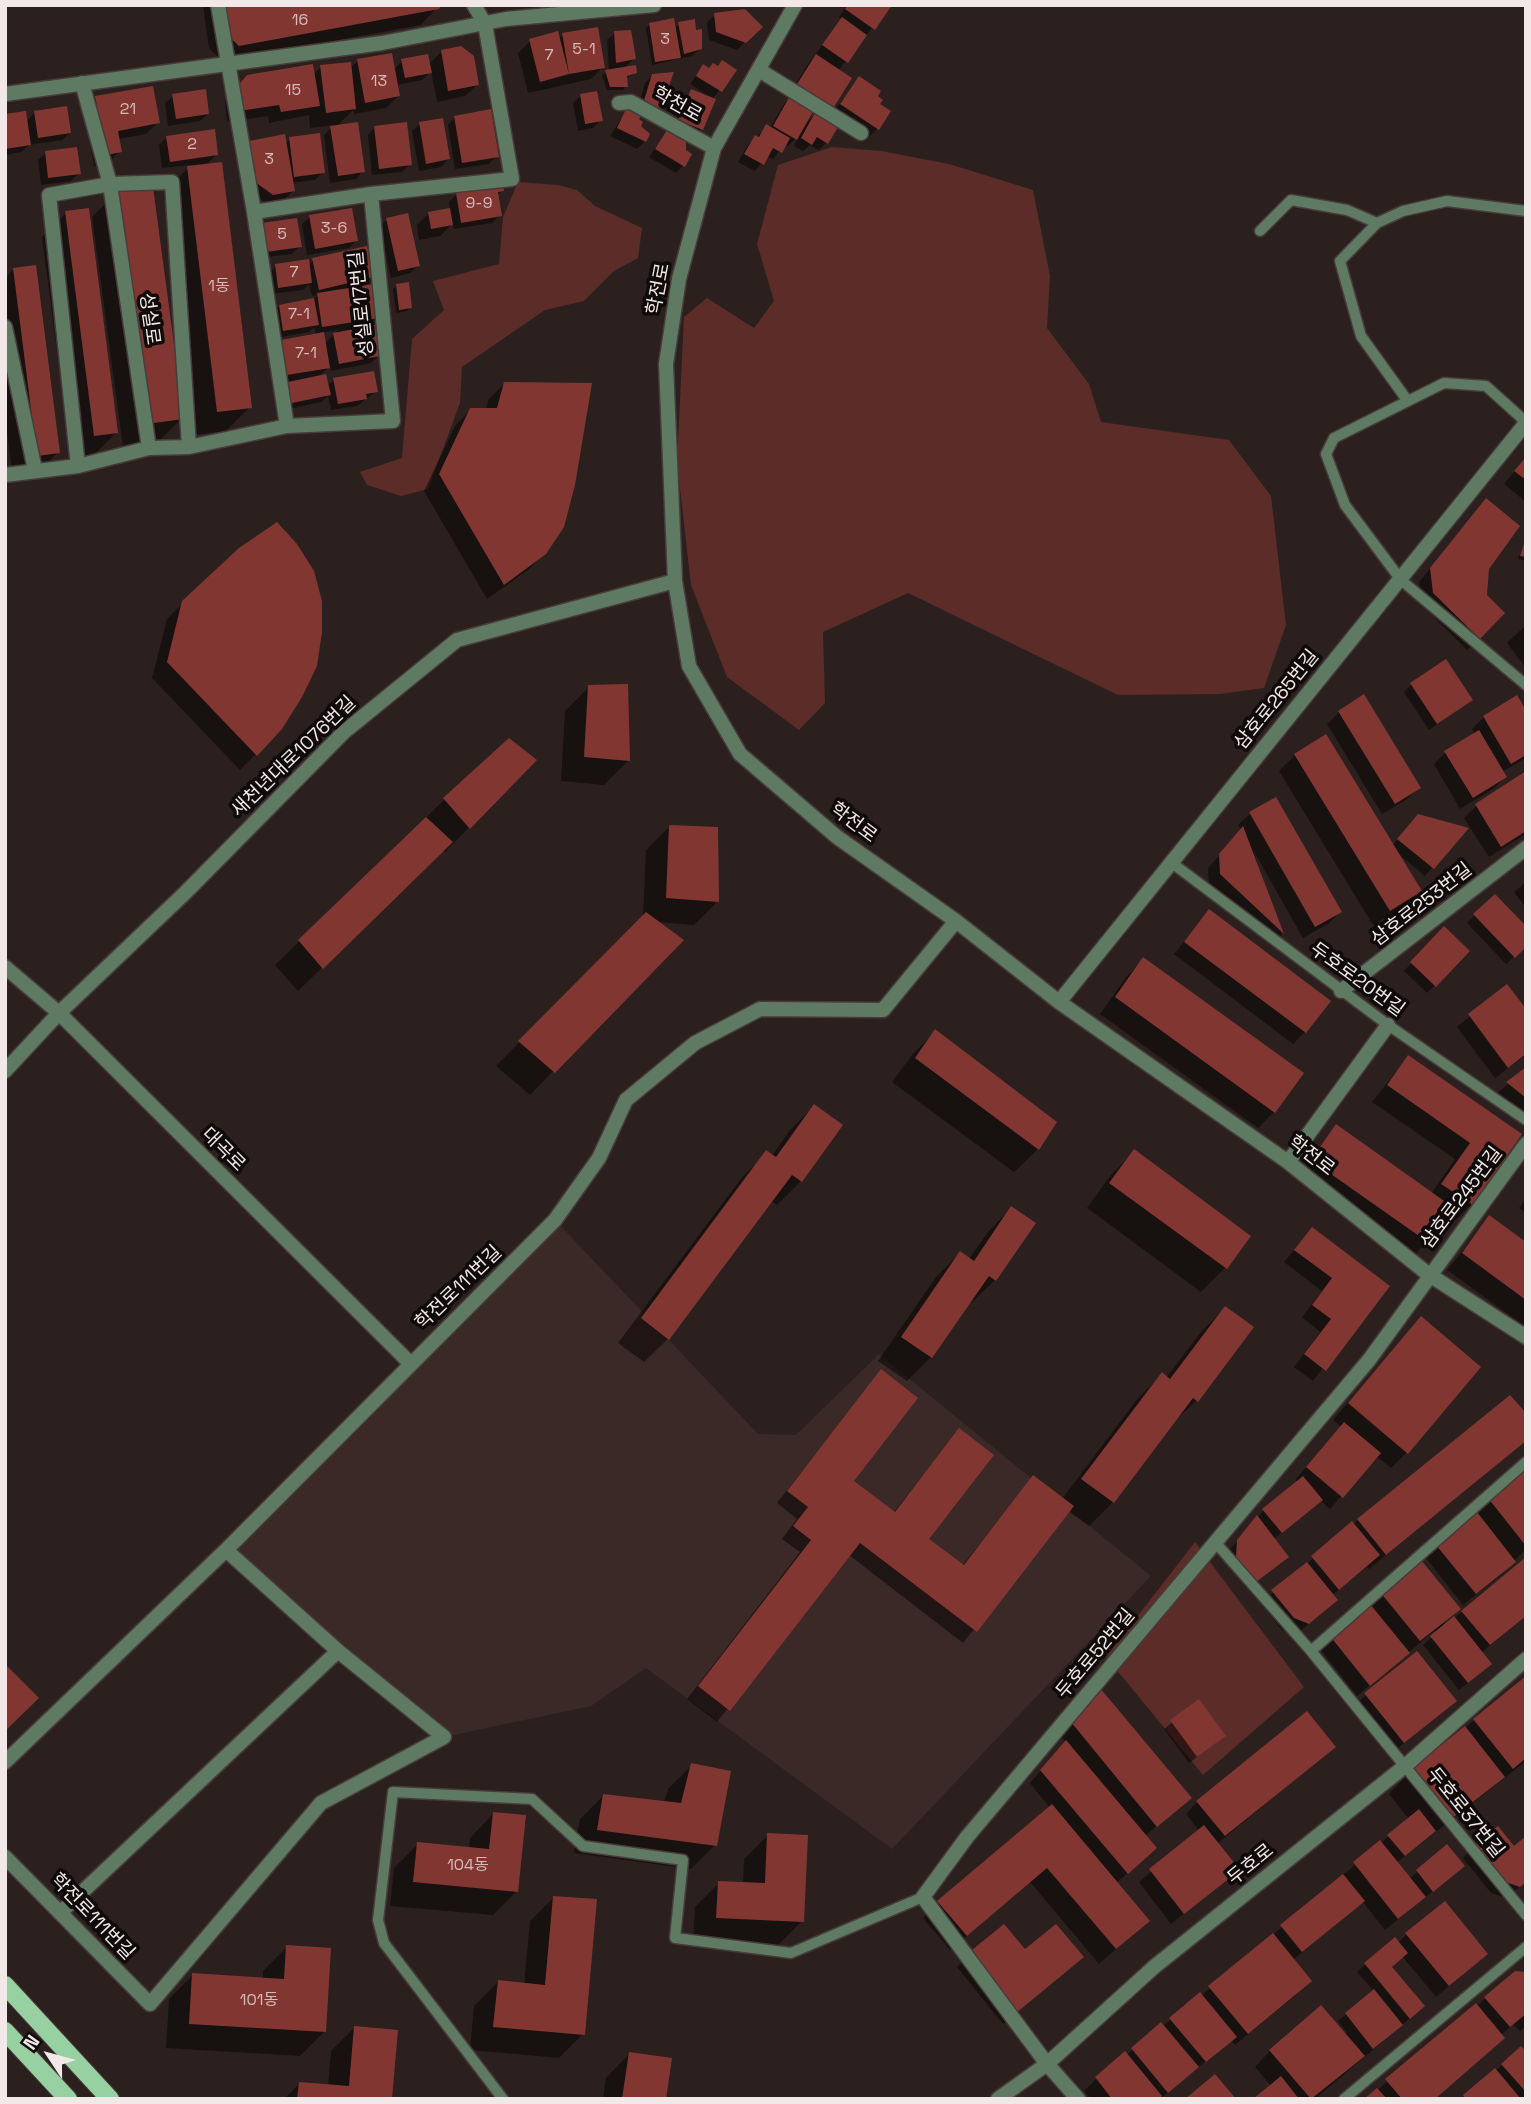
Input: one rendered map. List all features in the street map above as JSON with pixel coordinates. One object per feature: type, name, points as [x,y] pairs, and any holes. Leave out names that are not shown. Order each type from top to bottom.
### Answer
[{"type":"main road","points":[[5,1984],[110,2099]]},
{"type":"main road","points":[[5,2031],[68,2099]]},
{"type":"street","points":[[218,5],[254,212],[286,426]]},
{"type":"street","points":[[254,212],[371,194],[512,179],[485,24],[474,5]]},
{"type":"street","points":[[5,94],[382,43],[485,24],[654,5]]},
{"type":"street","name":"학전로","points":[[794,5],[714,148],[679,279],[666,363],[675,581],[690,666],[740,754],[837,837],[956,921],[1059,1002],[1288,1162],[1428,1274],[1526,1337]]},
{"type":"street","points":[[759,70],[861,133]]},
{"type":"street","name":"성실로","points":[[82,83],[110,184],[149,448]]},
{"type":"street","name":"학천로","points":[[619,103],[631,102],[714,148]]},
{"type":"street","points":[[78,466],[49,195],[110,184],[172,182],[189,447]]},
{"type":"street","name":"성실로17번길","points":[[149,448],[189,447],[286,426],[393,421],[371,194]]},
{"type":"street","points":[[5,327],[35,470]]},
{"type":"street","name":"삼호로265번길","points":[[1059,1002],[1526,423]]},
{"type":"street","points":[[5,475],[78,466],[149,448]]},
{"type":"street","name":"새천년대로1076번길","points":[[5,1070],[59,1013],[185,893],[344,732],[457,640],[675,581]]},
{"type":"street","name":"삼호로253번길","points":[[1341,991],[1526,848]]},
{"type":"street","name":"학전로111번길","points":[[5,1762],[226,1550],[555,1220],[600,1158],[626,1100],[695,1042],[761,1009],[883,1010],[956,921]]},
{"type":"street","name":"대곡로","points":[[5,967],[59,1013],[410,1363]]},
{"type":"street","points":[[1288,1162],[1388,1026]]},
{"type":"street","name":"삼호로245번길","points":[[1428,1274],[1526,1144]]},
{"type":"street","name":"두호로52번길","points":[[923,1897],[967,1837],[1368,1360],[1428,1274]]},
{"type":"street","points":[[61,1912],[338,1651],[226,1550]]},
{"type":"street","name":"학전로111번길","points":[[5,1857],[150,2004],[321,1803],[444,1737],[338,1651]]},
{"type":"street","name":"두호로","points":[[998,2099],[1047,2064],[1154,1967],[1405,1766],[1526,1659]]},
{"type":"street","points":[[923,1897],[1047,2064],[1078,2099]]},
{"type":"lane","points":[[1260,231],[1291,200],[1347,210],[1377,223]]},
{"type":"lane","points":[[1407,400],[1361,336],[1340,261],[1377,223],[1403,211],[1447,201],[1526,211]]},
{"type":"lane","points":[[1526,423],[1486,386],[1444,383],[1334,438],[1326,454],[1345,505],[1401,580],[1526,685]]},
{"type":"lane","name":"두호로20번길","points":[[1172,863],[1388,1026],[1526,1120]]},
{"type":"lane","points":[[1311,1651],[1526,1462]]},
{"type":"lane","name":"두호로37번길","points":[[1215,1542],[1311,1651],[1526,1915]]},
{"type":"lane","points":[[503,2099],[384,1943],[378,1920],[393,1792],[532,1799],[583,1846],[683,1860],[675,1938],[792,1953],[923,1897]]},
{"type":"lane","points":[[1344,2099],[1526,1947]]},
{"type":"shaded area","points":[[832,147],[881,151],[949,164],[1033,190],[1050,276],[1047,328],[1089,384],[1101,422],[1229,440],[1271,496],[1286,625],[1264,688],[1220,694],[1118,695],[908,593],[823,632],[825,703],[799,730],[727,677],[691,585],[677,462],[684,317],[707,298],[754,328],[774,301],[757,244],[778,165]]},
{"type":"shaded area","points":[[518,182],[558,185],[577,190],[595,206],[642,228],[638,258],[614,271],[584,301],[545,310],[462,367],[460,403],[428,489],[401,496],[367,485],[360,472],[402,458],[412,339],[444,310],[433,281],[499,264],[503,217]]},
{"type":"shaded area","points":[[555,1220],[758,1434],[796,1435],[879,1354],[1151,1576],[892,1849],[646,1668],[591,1706],[444,1737],[226,1550]]},
{"type":"shaded area","points":[[1195,1542],[1304,1687],[1203,1775],[1106,1657]]},
{"type":"building","points":[[221,5],[441,5],[439,9],[239,46],[224,32]]},
{"type":"building","points":[[848,5],[892,5],[875,30],[845,9]]},
{"type":"building","points":[[745,9],[763,27],[746,43],[716,32],[714,13]]},
{"type":"building","points":[[842,17],[867,35],[848,63],[822,45]]},
{"type":"building","points":[[674,18],[681,58],[655,62],[649,23]]},
{"type":"building","points":[[695,19],[696,30],[702,29],[702,49],[684,54],[678,22]]},
{"type":"building","points":[[598,27],[605,68],[569,74],[562,33]]},
{"type":"building","points":[[631,30],[636,59],[616,63],[614,31]]},
{"type":"building","points":[[558,31],[569,74],[540,82],[529,39]]},
{"type":"building","points":[[461,46],[474,56],[479,85],[448,91],[441,50]]},
{"type":"building","points":[[392,53],[400,96],[365,103],[357,59]]},
{"type":"building","points":[[428,54],[432,73],[405,78],[401,59]]},
{"type":"building","points":[[816,54],[852,78],[834,107],[797,84]]},
{"type":"building","points":[[722,60],[737,70],[722,92],[696,76],[703,64],[709,68],[713,63],[718,66]]},
{"type":"building","points":[[351,62],[356,109],[326,113],[320,65]]},
{"type":"building","points":[[313,64],[320,106],[281,112],[279,105],[239,111],[236,88],[247,75]]},
{"type":"building","points":[[636,65],[637,73],[627,76],[628,87],[610,87],[605,70]]},
{"type":"building","points":[[674,72],[661,108],[643,104],[652,74]]},
{"type":"building","points":[[859,76],[881,91],[878,96],[883,100],[880,104],[891,111],[879,130],[840,104]]},
{"type":"building","points":[[153,86],[160,123],[118,131],[122,152],[106,155],[95,96]]},
{"type":"building","points":[[206,89],[209,114],[176,119],[172,94]]},
{"type":"building","points":[[691,89],[716,99],[703,130],[678,120]]},
{"type":"building","points":[[597,91],[603,121],[585,124],[580,94]]},
{"type":"building","points":[[791,94],[815,108],[797,140],[773,126]]},
{"type":"building","points":[[67,106],[71,133],[38,138],[34,111]]},
{"type":"building","points":[[491,109],[499,157],[462,163],[454,116]]},
{"type":"building","points":[[626,109],[641,116],[641,126],[650,134],[646,142],[617,128]]},
{"type":"building","points":[[817,109],[833,118],[838,127],[828,144],[817,137],[812,145],[801,138]]},
{"type":"building","points":[[26,111],[31,145],[5,149],[5,114]]},
{"type":"building","points":[[443,118],[450,159],[426,164],[419,122]]},
{"type":"building","points":[[358,122],[365,172],[338,176],[330,126]]},
{"type":"building","points":[[407,122],[412,165],[379,169],[374,126]]},
{"type":"building","points":[[766,124],[790,138],[782,153],[773,148],[764,165],[744,154],[755,135],[759,137]]},
{"type":"building","points":[[215,129],[218,155],[170,162],[166,136]]},
{"type":"building","points":[[667,130],[686,141],[686,150],[692,154],[685,167],[655,149]]},
{"type":"building","points":[[320,133],[325,173],[294,177],[289,137]]},
{"type":"building","points":[[285,134],[295,191],[273,195],[251,179],[244,142]]},
{"type":"building","points":[[77,147],[81,174],[48,178],[45,151]]},
{"type":"building","points":[[222,162],[252,408],[217,412],[187,166]]},
{"type":"building","points":[[503,184],[504,191],[498,192],[502,216],[461,223],[456,193]]},
{"type":"building","points":[[153,187],[184,419],[146,424],[115,192]]},
{"type":"building","points":[[89,208],[118,433],[94,436],[65,211]]},
{"type":"building","points":[[352,208],[358,241],[315,249],[309,215]]},
{"type":"building","points":[[450,208],[453,225],[431,229],[428,212]]},
{"type":"building","points":[[408,213],[420,266],[398,271],[386,218]]},
{"type":"building","points":[[297,218],[302,247],[266,252],[262,223]]},
{"type":"building","points":[[367,246],[374,277],[319,290],[312,258]]},
{"type":"building","points":[[309,259],[312,283],[278,288],[275,264]]},
{"type":"building","points":[[36,265],[60,453],[37,456],[13,268]]},
{"type":"building","points":[[409,282],[412,308],[399,310],[396,284]]},
{"type":"building","points":[[374,284],[379,318],[322,327],[317,293]]},
{"type":"building","points":[[314,298],[319,325],[283,331],[279,305]]},
{"type":"building","points":[[375,325],[380,356],[339,364],[333,333]]},
{"type":"building","points":[[324,332],[330,368],[287,375],[281,340]]},
{"type":"building","points":[[374,371],[378,392],[366,394],[367,399],[338,404],[333,378]]},
{"type":"building","points":[[326,374],[331,395],[287,404],[283,383]]},
{"type":"building","points":[[504,382],[592,383],[575,485],[564,527],[546,554],[504,585],[439,474],[470,408],[497,408]]},
{"type":"building","points":[[1526,457],[1526,480],[1514,471]]},
{"type":"building","points":[[1486,498],[1520,526],[1489,569],[1487,595],[1505,613],[1480,639],[1433,593],[1430,568]]},
{"type":"building","points":[[277,522],[297,544],[314,571],[322,601],[322,632],[317,666],[302,697],[282,729],[257,756],[167,662],[182,601],[239,548]]},
{"type":"building","points":[[1526,537],[1526,557],[1520,556]]},
{"type":"building","points":[[1446,659],[1473,700],[1437,724],[1410,683]]},
{"type":"building","points":[[628,684],[630,761],[584,757],[588,685]]},
{"type":"building","points":[[1364,694],[1421,788],[1395,804],[1338,711]]},
{"type":"building","points":[[1517,695],[1526,710],[1526,755],[1511,764],[1483,716]]},
{"type":"building","points":[[1479,730],[1507,777],[1473,798],[1444,751]]},
{"type":"building","points":[[1326,734],[1422,891],[1390,911],[1294,754]]},
{"type":"building","points":[[509,738],[537,760],[470,829],[443,798]]},
{"type":"building","points":[[1526,771],[1526,831],[1501,847],[1475,804]]},
{"type":"building","points":[[1276,797],[1342,912],[1315,927],[1249,812]]},
{"type":"building","points":[[1418,814],[1469,828],[1434,869],[1397,839]]},
{"type":"building","points":[[426,817],[453,842],[323,969],[298,940]]},
{"type":"building","points":[[669,825],[718,827],[719,902],[666,898]]},
{"type":"building","points":[[1243,826],[1284,934],[1220,874],[1219,854]]},
{"type":"building","points":[[1495,894],[1526,926],[1526,947],[1515,958],[1473,914]]},
{"type":"building","points":[[1209,909],[1331,1001],[1306,1033],[1184,942]]},
{"type":"building","points":[[646,912],[684,940],[555,1073],[518,1041]]},
{"type":"building","points":[[1444,926],[1470,951],[1436,987],[1410,962]]},
{"type":"building","points":[[1143,957],[1304,1073],[1275,1113],[1115,997]]},
{"type":"building","points":[[1507,984],[1526,1009],[1526,1054],[1508,1068],[1468,1014]]},
{"type":"building","points":[[935,1029],[1057,1122],[1039,1150],[915,1058]]},
{"type":"building","points":[[1408,1055],[1522,1134],[1473,1205],[1441,1184],[1470,1143],[1387,1085]]},
{"type":"building","points":[[1526,1067],[1526,1098],[1506,1082]]},
{"type":"building","points":[[814,1104],[843,1125],[802,1182],[792,1175],[669,1340],[641,1318],[766,1150],[776,1157]]},
{"type":"building","points":[[1336,1124],[1454,1208],[1429,1243],[1311,1160]]},
{"type":"building","points":[[1134,1149],[1251,1236],[1227,1269],[1109,1183]]},
{"type":"building","points":[[1011,1206],[1036,1223],[996,1281],[989,1276],[932,1358],[901,1337],[960,1251],[974,1261]]},
{"type":"building","points":[[1489,1215],[1526,1242],[1526,1300],[1462,1253]]},
{"type":"building","points":[[1312,1227],[1390,1286],[1326,1371],[1304,1354],[1331,1319],[1312,1305],[1332,1278],[1294,1250]]},
{"type":"building","points":[[1225,1306],[1254,1327],[1198,1402],[1193,1398],[1114,1503],[1081,1479],[1162,1372],[1170,1379]]},
{"type":"building","points":[[1421,1316],[1481,1367],[1408,1454],[1348,1403]]},
{"type":"building","points":[[881,1369],[918,1398],[854,1481],[895,1512],[959,1428],[994,1455],[929,1539],[964,1565],[1033,1475],[1074,1506],[977,1632],[860,1543],[730,1711],[698,1686],[811,1540],[793,1526],[808,1507],[787,1491]]},
{"type":"building","points":[[1510,1395],[1526,1413],[1526,1441],[1386,1555],[1357,1519]]},
{"type":"building","points":[[1344,1422],[1381,1453],[1343,1498],[1306,1467]]},
{"type":"building","points":[[1526,1467],[1526,1546],[1488,1498]]},
{"type":"building","points":[[1303,1476],[1323,1500],[1282,1533],[1262,1509]]},
{"type":"building","points":[[1477,1512],[1516,1562],[1476,1594],[1436,1545]]},
{"type":"building","points":[[1257,1515],[1289,1557],[1256,1582],[1236,1557],[1237,1540]]},
{"type":"building","points":[[1352,1521],[1380,1555],[1339,1590],[1311,1556]]},
{"type":"building","points":[[1526,1557],[1526,1616],[1490,1645],[1461,1611]]},
{"type":"building","points":[[1421,1560],[1461,1609],[1420,1641],[1380,1592]]},
{"type":"building","points":[[1307,1562],[1338,1600],[1309,1624],[1294,1618],[1271,1590]]},
{"type":"building","points":[[1370,1604],[1410,1653],[1370,1686],[1330,1636]]},
{"type":"building","points":[[1454,1616],[1492,1664],[1468,1683],[1430,1636]]},
{"type":"building","points":[[1417,1651],[1457,1701],[1404,1743],[1364,1693]]},
{"type":"building","points":[[5,1664],[39,1698],[5,1731]]},
{"type":"building","points":[[1526,1676],[1526,1758],[1513,1769],[1473,1719]]},
{"type":"building","points":[[1100,1688],[1192,1798],[1157,1827],[1071,1722]]},
{"type":"building","points":[[1199,1699],[1226,1736],[1197,1757],[1170,1720]]},
{"type":"building","points":[[1307,1711],[1336,1747],[1225,1836],[1196,1801]]},
{"type":"building","points":[[1465,1726],[1505,1777],[1451,1819],[1411,1769]]},
{"type":"building","points":[[1066,1740],[1157,1848],[1128,1874],[1040,1770]]},
{"type":"building","points":[[691,1763],[731,1771],[717,1846],[597,1830],[603,1794],[681,1803]]},
{"type":"building","points":[[1052,1804],[1150,1921],[1116,1949],[1047,1868],[967,1936],[937,1901]]},
{"type":"building","points":[[1419,1809],[1436,1831],[1405,1856],[1387,1835]]},
{"type":"building","points":[[493,1812],[526,1815],[518,1892],[413,1882],[417,1842],[489,1849]]},
{"type":"building","points":[[1204,1825],[1240,1870],[1184,1914],[1149,1869]]},
{"type":"building","points":[[1498,1826],[1514,1846],[1526,1836],[1526,1882],[1520,1887],[1503,1881],[1474,1845]]},
{"type":"building","points":[[767,1833],[808,1835],[804,1922],[716,1918],[718,1881],[765,1883]]},
{"type":"building","points":[[1380,1840],[1426,1897],[1398,1919],[1353,1862]]},
{"type":"building","points":[[1447,1844],[1465,1866],[1433,1892],[1416,1870]]},
{"type":"building","points":[[1343,1874],[1365,1901],[1302,1952],[1280,1925]]},
{"type":"building","points":[[553,1896],[597,1899],[585,2035],[493,2027],[498,1980],[545,1985]]},
{"type":"building","points":[[1445,1901],[1488,1954],[1449,1986],[1405,1933]]},
{"type":"building","points":[[1004,1924],[1025,1949],[1056,1924],[1084,1957],[1016,2013],[967,1954]]},
{"type":"building","points":[[1273,1933],[1312,1981],[1248,2034],[1208,1986]]},
{"type":"building","points":[[1395,1937],[1408,1953],[1392,1967],[1425,2006],[1410,2019],[1364,1963]]},
{"type":"building","points":[[286,1945],[331,1948],[326,2032],[189,2024],[192,1973],[284,1979]]},
{"type":"building","points":[[1515,1971],[1526,1972],[1526,2014],[1510,2027],[1484,1997]]},
{"type":"building","points":[[1374,1989],[1403,2025],[1373,2049],[1345,2013]]},
{"type":"building","points":[[1200,1992],[1237,2037],[1206,2062],[1169,2018]]},
{"type":"building","points":[[1476,2003],[1505,2038],[1435,2099],[1402,2099],[1385,2079]]},
{"type":"building","points":[[1321,2005],[1365,2056],[1311,2099],[1269,2050]]},
{"type":"building","points":[[1161,2022],[1199,2067],[1168,2093],[1131,2048]]},
{"type":"building","points":[[354,2026],[398,2030],[392,2099],[297,2099],[299,2082],[349,2086]]},
{"type":"building","points":[[1521,2046],[1526,2051],[1526,2092],[1501,2064]]},
{"type":"building","points":[[1125,2051],[1162,2096],[1159,2099],[1112,2099],[1095,2077]]},
{"type":"building","points":[[629,2052],[672,2058],[666,2099],[622,2099]]},
{"type":"building","points":[[1495,2068],[1521,2099],[1466,2099],[1463,2095]]},
{"type":"building","points":[[1215,2074],[1236,2099],[1185,2099]]},
{"type":"building","points":[[1281,2076],[1299,2099],[1253,2099]]},
{"type":"building","points":[[1377,2088],[1387,2099],[1364,2099]]}]
